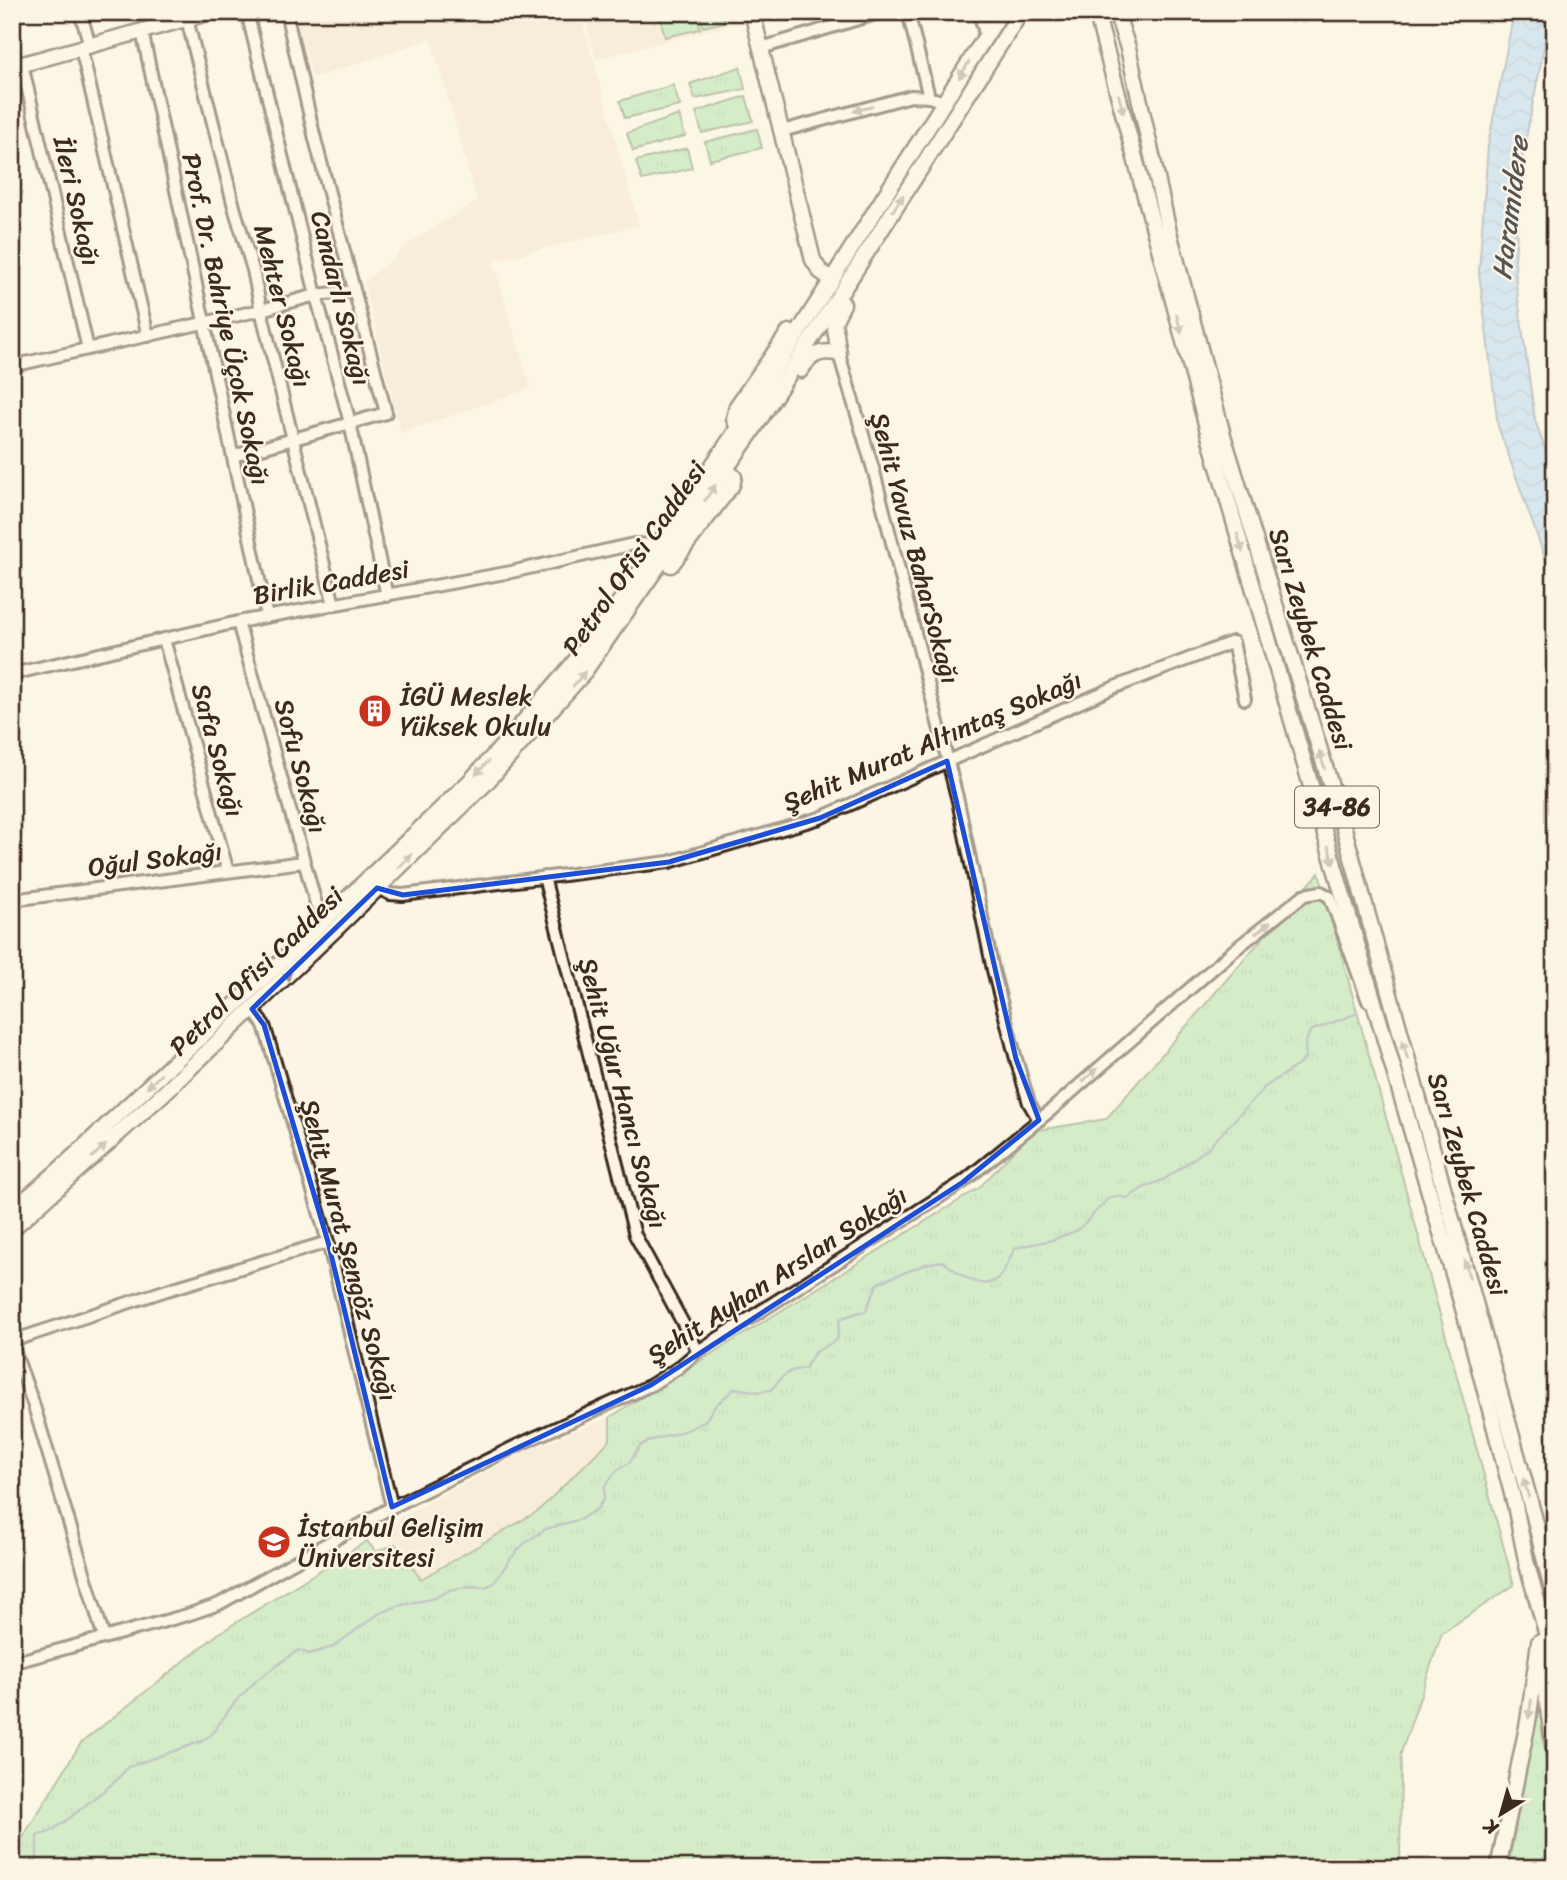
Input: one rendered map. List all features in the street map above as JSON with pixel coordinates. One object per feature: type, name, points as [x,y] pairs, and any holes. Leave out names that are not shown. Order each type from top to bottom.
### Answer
[{"type":"main road","points":[[17,65],[142,31],[157,19],[187,19],[211,12]]},
{"type":"main road","points":[[752,12],[813,260],[820,271],[831,279]]},
{"type":"main road","points":[[874,241],[866,262],[836,315],[834,331],[839,354],[822,352],[808,359],[759,432],[745,431],[734,419],[737,406],[780,344],[831,279],[1001,12]]},
{"type":"main road","name":"Petrol Ofisi Caddesi","points":[[12,1229],[164,1093],[252,1009],[508,740],[592,640],[745,431],[874,241],[1023,12]]},
{"type":"main road","name":"Sarı Zeybek Caddesi","points":[[1094,12],[1210,439],[1470,1335],[1515,1505],[1527,1565]]},
{"type":"main road","name":"Sarı Zeybek Caddesi","points":[[1116,12],[1128,48],[1169,232],[1223,435],[1343,825],[1534,1516],[1555,1602]]},
{"type":"main road","name":"Petrol Ofisi Caddesi","points":[[12,1212],[334,921],[377,888],[484,785],[552,711],[607,640],[634,613],[732,485],[734,477],[721,465]]},
{"type":"main road","points":[[1527,1565],[1555,1759]]},
{"type":"main road","name":"34-86","points":[[1527,1565],[1555,1663]]},
{"type":"main road","points":[[1498,1868],[1528,1722],[1539,1642]]},
{"type":"street","points":[[80,12],[85,47],[148,336]]},
{"type":"street","name":"Candarlı Sokağı","points":[[247,12],[350,423],[387,596]]},
{"type":"street","points":[[233,456],[386,413],[286,12]]},
{"type":"street","points":[[761,48],[882,12]]},
{"type":"street","points":[[908,12],[929,97]]},
{"type":"street","points":[[979,12],[986,37]]},
{"type":"street","name":"Mehter Sokağı","points":[[187,19],[234,207],[253,270],[334,605]]},
{"type":"street","name":"Prof. Dr. Bahriye Üçok Sokağı","points":[[142,31],[267,617]]},
{"type":"street","name":"İleri Sokağı","points":[[17,65],[88,349]]},
{"type":"street","points":[[782,131],[911,96],[929,97],[944,102]]},
{"type":"street","points":[[12,366],[206,323],[316,295],[354,291]]},
{"type":"street","name":"Şehit Yavuz BaharSokağı","points":[[839,354],[874,472],[958,801],[993,970],[1016,1059],[1029,1103],[1039,1120]]},
{"type":"street","name":"Birlik Caddesi","points":[[12,674],[237,622],[511,572],[634,544],[659,545]]},
{"type":"street","name":"Sofu Sokağı","points":[[237,622],[316,904],[334,921]]},
{"type":"street","name":"Safa Sokağı","points":[[164,639],[228,872]]},
{"type":"street","name":"Şehit Murat Altıntaş Sokağı","points":[[377,888],[390,894],[403,895],[669,862],[779,831],[820,818],[1115,687],[1233,642],[1245,699]]},
{"type":"street","name":"Oğul Sokağı","points":[[12,900],[303,862]]},
{"type":"street","name":"Şehit Uğur Hancı Sokağı","points":[[544,877],[635,1235],[698,1351]]},
{"type":"street","name":"Şehit Ayhan Arslan Sokağı","points":[[12,1663],[219,1604],[392,1507],[517,1445],[651,1384],[678,1368],[698,1351],[963,1182],[1039,1120],[1233,951],[1304,895],[1321,892],[1330,897],[1395,1070]]},
{"type":"street","name":"Şehit Murat Şengöz Sokağı","points":[[252,1009],[264,1025],[328,1242],[392,1507]]},
{"type":"street","points":[[104,1638],[33,1402],[12,1343],[167,1290],[328,1242]]},
{"type":"highlighted area","points":[[947,761],[1016,1059],[1039,1120],[963,1182],[651,1385],[392,1507],[328,1242],[264,1025],[252,1009],[377,888],[403,895],[669,862],[820,818]]},
{"type":"shaded area","points":[[294,12],[580,12],[639,225],[493,261],[531,388],[401,433],[364,282],[403,247],[477,201],[431,39],[313,78]]},
{"type":"shaded area","points":[[583,12],[736,12],[739,23],[596,59]]},
{"type":"shaded area","points":[[610,1417],[610,1440],[538,1512],[421,1580],[395,1544],[388,1524],[522,1453]]},
{"type":"green space","points":[[659,12],[697,12],[700,29],[665,37]]},
{"type":"green space","points":[[699,12],[722,12],[725,22],[703,27]]},
{"type":"green space","points":[[740,67],[745,89],[695,99],[690,84]]},
{"type":"green space","points":[[673,85],[680,106],[625,118],[620,101]]},
{"type":"green space","points":[[746,96],[753,121],[702,133],[696,112]]},
{"type":"green space","points":[[679,115],[685,136],[633,151],[627,133]]},
{"type":"green space","points":[[757,129],[762,148],[710,160],[705,142]]},
{"type":"green space","points":[[687,148],[692,168],[642,180],[636,161]]},
{"type":"green space","points":[[1319,873],[1514,1585],[1442,1633],[1401,1753],[1400,1868],[12,1868],[12,1855],[81,1743],[218,1634],[367,1541],[376,1552],[395,1544],[421,1579],[538,1511],[610,1440],[610,1417],[979,1188],[1033,1131],[1106,1119]]},
{"type":"green space","points":[[1539,1701],[1555,1810],[1555,1868],[1508,1868]]},
{"type":"water","name":"Haramidere","points":[[1514,12],[1551,12],[1522,158],[1515,260],[1535,420],[1555,478],[1555,586],[1498,426],[1479,272],[1488,145]]},
{"type":"waterway","points":[[37,1868],[37,1835],[48,1833],[67,1820],[116,1781],[128,1767],[200,1742],[211,1735],[234,1703],[257,1680],[298,1650],[309,1654],[333,1647],[378,1614],[398,1606],[435,1598],[450,1590],[471,1586],[485,1587],[494,1583],[525,1543],[546,1529],[581,1519],[598,1508],[604,1498],[605,1486],[617,1470],[629,1463],[641,1445],[687,1430],[705,1421],[715,1406],[735,1388],[760,1392],[771,1390],[791,1371],[805,1368],[814,1353],[837,1340],[840,1319],[865,1312],[878,1283],[926,1264],[942,1261],[969,1279],[984,1284],[991,1282],[1003,1272],[1015,1248],[1052,1240],[1078,1230],[1109,1198],[1128,1198],[1165,1179],[1208,1148],[1265,1087],[1301,1063],[1306,1056],[1305,1045],[1310,1031],[1358,1013]]},
{"type":"place","name":"İGÜ Meslek Yüksek Okulu","points":[[375,711]]},
{"type":"place","name":"İstanbul Gelişim Üniversitesi","points":[[274,1542]]}]
